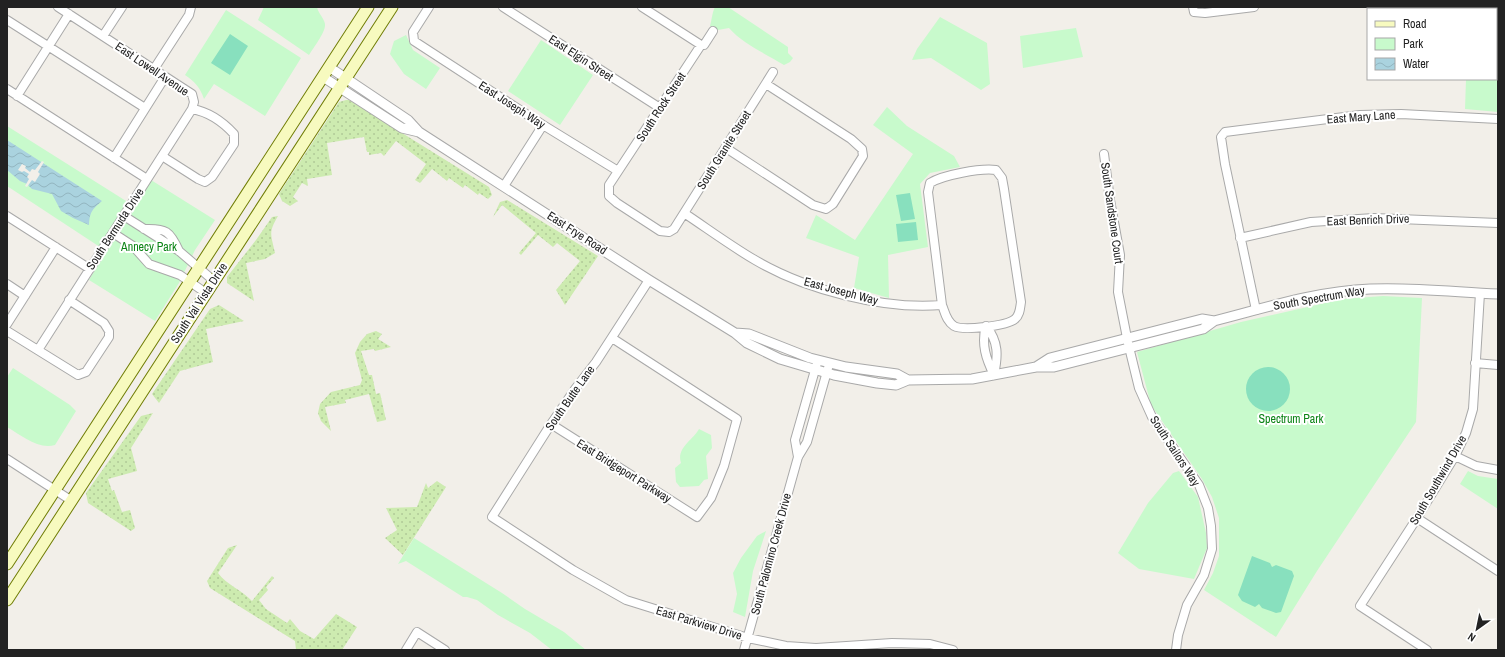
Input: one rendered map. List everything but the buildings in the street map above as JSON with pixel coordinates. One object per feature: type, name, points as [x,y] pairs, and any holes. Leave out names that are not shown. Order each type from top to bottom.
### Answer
[{"type":"main road","name":"South Val Vista Drive","points":[[7,564],[368,7]]},
{"type":"main road","name":"South Val Vista Drive","points":[[7,600],[392,7]]},
{"type":"street","name":"East Lowell Avenue","points":[[58,7],[192,94],[194,102],[192,109],[203,111],[227,126],[234,134],[234,144],[212,177],[205,182],[162,156]]},
{"type":"street","points":[[103,36],[122,7]]},
{"type":"street","points":[[154,69],[189,15],[191,7]]},
{"type":"street","name":"East Joseph Way","points":[[429,7],[413,32],[414,41],[424,49],[618,171]]},
{"type":"street","name":"East Elgin Street","points":[[503,7],[660,108]]},
{"type":"street","points":[[642,7],[701,45]]},
{"type":"street","points":[[1196,10],[1205,13],[1254,7]]},
{"type":"street","points":[[17,96],[69,14]]},
{"type":"street","points":[[7,20],[145,108]]},
{"type":"street","name":"South Rock Street","points":[[674,229],[668,232],[660,231],[617,203],[609,196],[609,185],[701,45],[704,45],[713,31]]},
{"type":"street","name":"East Frye Road","points":[[326,72],[402,128],[419,132],[649,280],[735,333],[747,343],[780,359],[821,372]]},
{"type":"street","name":"South Granite Street","points":[[674,229],[773,72]]},
{"type":"street","points":[[114,158],[165,77]]},
{"type":"street","points":[[726,148],[814,205],[826,209],[833,204],[863,156],[862,149],[851,139],[766,84]]},
{"type":"street","points":[[7,89],[147,179]]},
{"type":"street","name":"South Bermuda Drive","points":[[38,350],[192,109]]},
{"type":"street","name":"East Mary Lane","points":[[1240,238],[1221,137],[1225,132],[1360,115],[1401,114],[1498,119]]},
{"type":"street","points":[[504,186],[543,124]]},
{"type":"street","name":"South Sandstone Court","points":[[1104,154],[1110,200],[1120,255],[1118,292],[1128,343]]},
{"type":"street","points":[[987,169],[996,170],[1002,178],[1004,189],[1021,302],[1020,312],[1015,319],[1008,323],[962,329],[953,326],[947,319],[942,304],[928,192],[930,183],[937,178],[987,169]]},
{"type":"street","name":"East Joseph Way","points":[[684,213],[756,260],[803,282],[868,301],[925,306],[942,304]]},
{"type":"street","points":[[7,216],[90,269]]},
{"type":"street","points":[[124,216],[179,252],[199,267],[214,281]]},
{"type":"street","name":"East Benrich Drive","points":[[1240,238],[1311,222],[1374,218],[1498,223]]},
{"type":"street","points":[[113,233],[133,246],[149,264],[157,268],[176,273],[206,293]]},
{"type":"street","points":[[1240,238],[1256,310]]},
{"type":"street","points":[[7,324],[56,247]]},
{"type":"street","name":"South Butte Lane","points":[[492,517],[551,424],[612,338],[649,280]]},
{"type":"street","points":[[7,284],[25,296]]},
{"type":"street","name":"South Spectrum Way","points":[[821,372],[859,380],[896,385],[908,380],[958,380],[1036,367],[1054,367],[1128,343],[1204,329],[1214,321],[1309,298],[1368,289],[1404,288],[1498,294]]},
{"type":"street","name":"South Southwind Drive","points":[[1427,650],[1360,606],[1455,456],[1466,433],[1473,409],[1480,294]]},
{"type":"street","points":[[7,331],[78,375],[86,372],[109,338],[109,332],[104,323],[69,300]]},
{"type":"street","points":[[986,326],[994,335],[998,358],[994,375]]},
{"type":"street","name":"East Frye Road","points":[[735,333],[749,334],[779,347],[824,362]]},
{"type":"street","name":"East Bridgeport Parkway","points":[[551,424],[697,517],[711,498],[724,466],[737,419],[612,338]]},
{"type":"street","name":"South Sailors Way","points":[[1128,343],[1139,388],[1144,400],[1152,417],[1199,485],[1208,508],[1211,526],[1212,549],[1204,574],[1187,605],[1178,635],[1176,650]]},
{"type":"street","name":"South Spectrum Way","points":[[824,362],[869,371],[897,374],[908,380]]},
{"type":"street","name":"South Palomino Creek Drive","points":[[798,457],[795,440],[824,362]]},
{"type":"street","name":"South Palomino Creek Drive","points":[[744,650],[798,457],[807,442],[824,362]]},
{"type":"street","points":[[1475,363],[1498,365]]},
{"type":"street","points":[[1455,456],[1476,466],[1498,470]]},
{"type":"street","points":[[7,459],[72,501]]},
{"type":"street","name":"East Parkview Drive","points":[[492,517],[572,570],[626,600],[748,638],[786,646],[816,648],[892,643],[930,644],[953,650]]},
{"type":"street","points":[[1417,518],[1498,571]]},
{"type":"street","points":[[406,650],[417,632],[445,650]]},
{"type":"green space","points":[[264,7],[317,7],[325,27],[309,55],[258,20]]},
{"type":"green space","points":[[715,7],[728,7],[788,47],[788,53],[793,58],[790,62],[784,65],[748,44],[729,28],[718,30],[710,26]]},
{"type":"green space","points":[[226,10],[301,58],[265,116],[214,84],[204,99],[197,85],[185,75]]},
{"type":"green space","points":[[940,17],[987,43],[990,84],[981,90],[931,58],[912,60],[917,49]]},
{"type":"green space","points":[[1498,20],[1498,112],[1465,109],[1466,80],[1497,80]]},
{"type":"green space","points":[[1076,28],[1083,57],[1023,68],[1020,36]]},
{"type":"green space","points":[[230,34],[248,46],[230,75],[211,63]]},
{"type":"green space","points":[[406,35],[413,50],[440,68],[426,89],[404,74],[390,54],[394,41]]},
{"type":"green space","points":[[541,40],[593,75],[560,125],[508,91]]},
{"type":"green space","points":[[349,100],[489,187],[492,195],[488,199],[479,193],[478,195],[465,185],[463,188],[449,178],[447,181],[432,169],[420,183],[415,180],[426,164],[396,141],[384,156],[381,153],[369,155],[364,137],[327,143],[332,175],[307,179],[308,186],[302,183],[293,197],[298,201],[290,206],[282,201],[279,194],[339,102]]},
{"type":"green space","points":[[887,107],[907,126],[954,156],[960,167],[930,173],[920,184],[928,247],[888,255],[889,298],[854,288],[859,257],[806,238],[816,215],[855,240],[913,154],[873,125]]},
{"type":"green space","name":"Annecy Park","points":[[7,126],[134,206],[151,180],[215,220],[195,250],[179,283],[155,321],[89,280],[106,251],[7,186]]},
{"type":"green space","points":[[910,193],[915,219],[901,221],[896,195]]},
{"type":"green space","points":[[507,200],[598,256],[565,305],[556,290],[580,261],[557,243],[553,247],[538,235],[521,255],[519,253],[536,233],[502,205],[493,217],[500,202]]},
{"type":"green space","points":[[278,216],[271,234],[275,253],[265,259],[246,263],[254,301],[227,283],[227,277],[272,217]]},
{"type":"green space","points":[[916,222],[918,240],[898,242],[896,224]]},
{"type":"green space","name":"Spectrum Park","points":[[1383,296],[1422,298],[1416,422],[1317,571],[1276,637],[1204,590],[1213,573],[1219,556],[1219,518],[1212,497],[1202,479],[1151,405],[1137,352],[1241,322],[1343,299]]},
{"type":"green space","points":[[219,305],[244,321],[206,329],[213,362],[180,371],[159,403],[152,394],[210,309]]},
{"type":"green space","points":[[376,331],[382,334],[378,339],[391,347],[375,351],[374,349],[361,351],[369,375],[372,375],[376,394],[380,393],[386,420],[377,422],[369,394],[345,400],[346,403],[325,407],[331,431],[321,421],[318,413],[320,404],[331,392],[360,385],[362,380],[355,353],[360,342],[367,334]]},
{"type":"green space","points":[[1264,367],[1272,367],[1284,373],[1290,385],[1290,393],[1284,405],[1272,411],[1264,411],[1252,405],[1246,393],[1246,385],[1252,373]]},
{"type":"green space","points":[[13,368],[70,405],[76,411],[55,445],[49,446],[36,444],[7,427],[7,377]]},
{"type":"green space","points":[[153,413],[131,448],[137,471],[108,479],[112,491],[114,490],[122,512],[130,510],[135,528],[131,531],[88,503],[86,493],[141,416]]},
{"type":"green space","points":[[699,429],[711,435],[712,448],[706,456],[708,479],[704,480],[699,486],[680,487],[676,482],[675,468],[681,463],[681,453],[686,444]]},
{"type":"green space","points":[[1179,471],[1198,497],[1206,533],[1207,548],[1194,579],[1139,569],[1118,553],[1148,503],[1173,473]]},
{"type":"green space","points":[[1468,471],[1478,476],[1498,479],[1498,509],[1460,484]]},
{"type":"green space","points":[[437,481],[446,487],[403,555],[385,538],[397,530],[386,508],[417,507],[426,483],[428,488]]},
{"type":"green space","points":[[766,531],[753,571],[745,617],[733,612],[737,594],[733,573],[741,558],[757,536]]},
{"type":"green space","points":[[414,538],[525,609],[564,632],[586,650],[552,650],[530,633],[498,615],[477,600],[463,597],[406,561],[398,564]]},
{"type":"green space","points":[[237,545],[218,573],[222,577],[252,601],[272,576],[274,578],[266,587],[268,590],[259,600],[266,609],[287,623],[290,619],[300,631],[314,639],[336,614],[357,627],[342,650],[296,650],[295,641],[210,588],[207,581],[228,548]]},
{"type":"green space","points":[[1252,556],[1270,563],[1272,567],[1276,565],[1292,571],[1294,576],[1281,612],[1276,613],[1262,608],[1259,604],[1255,607],[1242,601],[1238,595]]},
{"type":"water","points":[[7,140],[102,201],[92,211],[89,225],[61,211],[52,194],[32,189],[7,170]]},
{"type":"pier","points":[[42,161],[44,162],[38,172],[40,174],[35,182],[32,180],[27,187],[25,186],[29,179],[27,177],[29,174],[18,170],[22,164],[26,166],[25,168],[30,172],[32,169],[35,170]]}]
